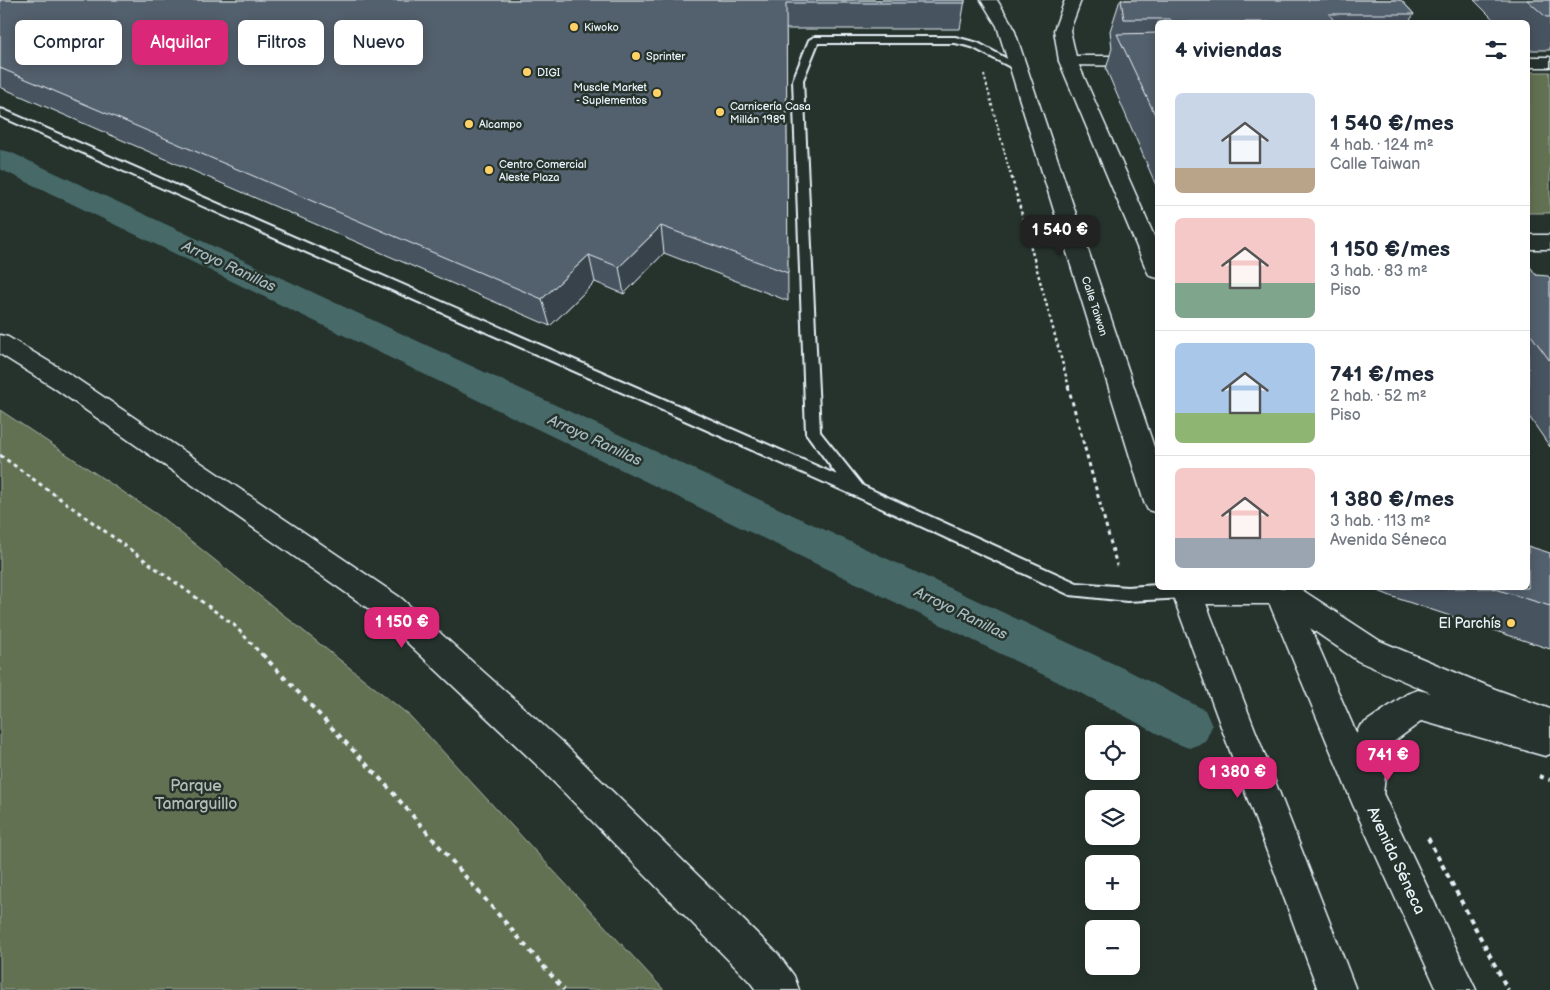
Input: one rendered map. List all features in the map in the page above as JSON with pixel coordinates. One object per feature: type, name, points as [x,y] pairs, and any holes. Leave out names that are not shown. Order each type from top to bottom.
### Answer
[{"type":"street","name":"Calle Taiwan","points":[[989,0],[1005,26],[1155,493]]},
{"type":"street","points":[[1073,0],[1062,30],[1068,61],[1152,241],[1155,256]]},
{"type":"street","points":[[1068,61],[1155,61]]},
{"type":"street","points":[[1530,62],[1550,62]]},
{"type":"street","points":[[1530,242],[1550,242]]},
{"type":"street","points":[[0,343],[62,381],[390,607],[552,756],[764,968],[780,990]]},
{"type":"street","points":[[1186,590],[1336,990]]},
{"type":"street","name":"Avenida Séneca","points":[[1279,590],[1366,794],[1457,990]]},
{"type":"street","points":[[1280,590],[1369,651],[1490,703],[1550,725]]},
{"type":"street","points":[[1366,794],[1372,737],[1418,705],[1550,742]]},
{"type":"lane","points":[[858,491],[813,433],[798,80],[814,40],[955,40],[975,45],[1019,68]]},
{"type":"lane","points":[[0,112],[858,491],[1076,590],[1127,594],[1174,590]]},
{"type":"path","points":[[975,45],[1117,568]]},
{"type":"path","points":[[0,455],[234,625],[386,785],[564,990]]},
{"type":"path","points":[[1532,774],[1550,780]]},
{"type":"path","points":[[1425,832],[1508,990]]},
{"type":"green space","points":[[1530,72],[1550,72],[1550,213],[1530,213]]},
{"type":"green space","name":"Parque Tamarguillo","points":[[0,410],[161,517],[410,716],[664,990],[0,990]]},
{"type":"building","name":"Centro Comercial Aleste Plaza","points":[[0,0],[965,0],[965,3],[786,3],[788,273],[661,226],[619,267],[589,255],[542,299],[0,68]]},
{"type":"building","points":[[1121,0],[1401,0],[1414,14],[1329,14],[1334,20],[1124,19]]},
{"type":"building","points":[[1527,0],[1550,0],[1550,17],[1546,17]]},
{"type":"building","points":[[1155,33],[1155,115],[1117,34]]},
{"type":"building","points":[[1530,267],[1536,275],[1548,276],[1550,278],[1550,361],[1530,334]]},
{"type":"building","points":[[1530,547],[1550,553],[1550,606],[1498,590],[1530,590]]},
{"type":"waterway","name":"Arroyo Ranillas","points":[[0,158],[1111,685],[1189,726]]},
{"type":"place","name":"Kiwoko","points":[[574,27]]},
{"type":"place","name":"Sprinter","points":[[636,56]]},
{"type":"place","name":"DIGI","points":[[527,72]]},
{"type":"place","name":"Muscle Market - Suplementos","points":[[657,93]]},
{"type":"place","name":"Carnicería Casa Millán 1989","points":[[720,112]]},
{"type":"place","name":"Alcampo","points":[[469,124]]},
{"type":"place","name":"Centro Comercial Aleste Plaza","points":[[489,170]]},
{"type":"place","name":"El Parchís","points":[[1511,623]]}]
